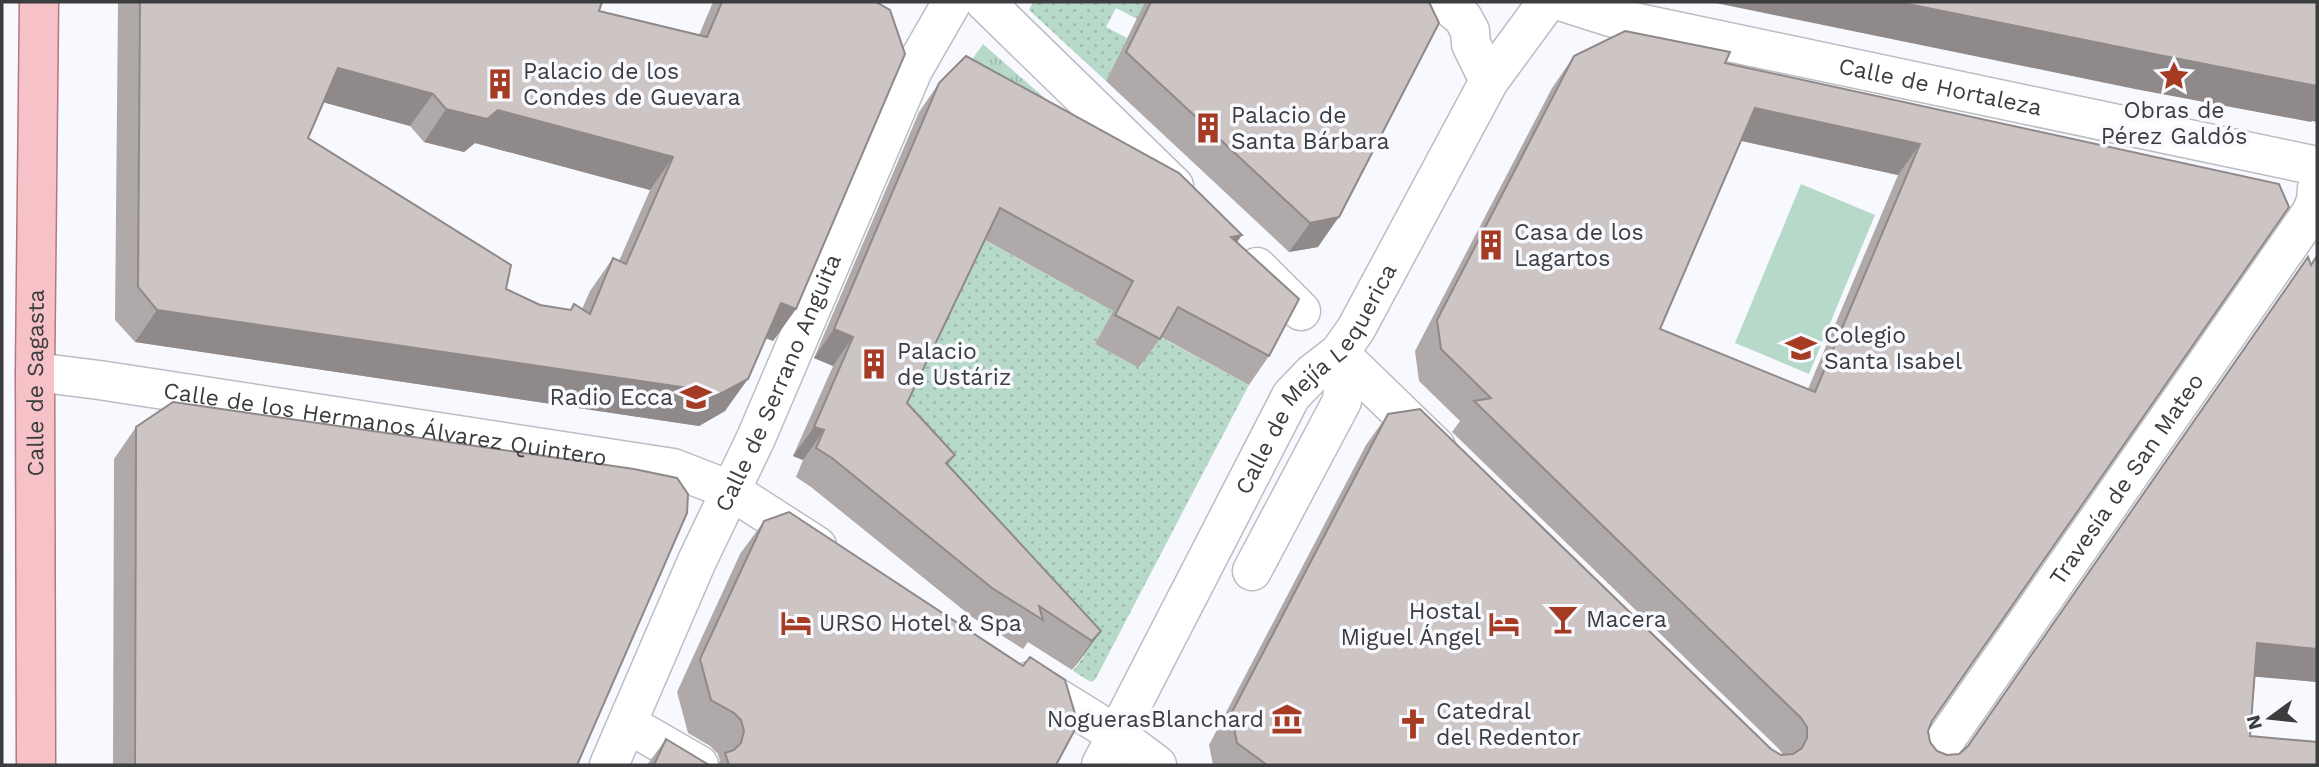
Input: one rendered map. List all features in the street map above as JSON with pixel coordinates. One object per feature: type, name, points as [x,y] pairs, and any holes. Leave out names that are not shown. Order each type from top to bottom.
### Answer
[{"type":"main road","name":"Calle de Sagasta","points":[[36,765],[35,372],[39,2]]},
{"type":"street","name":"Calle de Serrano Anguita","points":[[609,765],[697,561],[756,438],[913,70],[952,2]]},
{"type":"street","points":[[985,2],[1202,213]]},
{"type":"street","points":[[1436,2],[1449,6],[1463,18],[1471,31],[1471,44],[1489,81]]},
{"type":"street","name":"Calle de Mejía Lequerica","points":[[1109,750],[1291,396],[1312,373],[1339,353],[1356,329],[1489,81],[1547,2]]},
{"type":"street","name":"Calle de Hortaleza","points":[[1563,2],[1610,17],[2317,166]]},
{"type":"street","name":"Travesía de San Mateo","points":[[1928,765],[2311,213],[2317,188]]},
{"type":"street","points":[[1231,242],[1301,311]]},
{"type":"street","points":[[1339,353],[1462,473]]},
{"type":"street","points":[[1252,571],[1342,401],[1344,378],[1339,353]]},
{"type":"street","name":"Calle de los Hermanos Álvarez Quintero","points":[[35,372],[673,468],[730,490],[846,564]]},
{"type":"street","points":[[1006,666],[1109,750],[1157,765]]},
{"type":"street","points":[[628,724],[699,765]]},
{"type":"green space","points":[[1033,2],[1145,2],[1137,19],[1116,8],[1106,27],[1127,38],[1106,81],[1029,10]]},
{"type":"green space","points":[[983,44],[1055,107],[966,68]]},
{"type":"green space","points":[[1801,184],[1875,215],[1809,374],[1735,343]]},
{"type":"green space","points":[[979,237],[1113,311],[1095,344],[1140,368],[1158,336],[1249,385],[1095,680],[1091,682],[1073,671],[1084,656],[1048,633],[1038,648],[1026,641],[901,399]]},
{"type":"building","points":[[140,2],[602,2],[599,11],[707,37],[722,2],[876,2],[890,10],[905,54],[796,309],[781,303],[748,379],[722,393],[157,310],[138,287]],"holes":[[[338,68],[433,94],[446,109],[487,119],[498,110],[673,157],[626,264],[613,258],[590,314],[574,304],[571,310],[540,305],[506,289],[511,265],[308,138]]]},
{"type":"building","name":"Palacio de Santa Bárbara","points":[[1151,2],[1429,2],[1439,23],[1339,217],[1310,223],[1126,52]]},
{"type":"building","points":[[1898,2],[2317,2],[2317,86],[2159,55]]},
{"type":"building","points":[[1625,31],[1730,52],[1725,63],[2279,184],[2289,207],[1932,721],[1928,731],[1930,742],[1937,751],[1947,755],[1959,754],[1968,746],[2308,257],[2311,265],[2317,256],[2317,649],[2257,643],[2250,736],[2317,742],[2317,765],[1267,765],[1237,743],[1231,714],[1388,414],[1420,409],[1771,749],[1781,755],[1793,754],[1802,748],[1807,738],[1807,727],[1801,718],[1474,401],[1491,398],[1441,349],[1437,320],[1574,56]],"holes":[[[1755,108],[1920,144],[1815,392],[1660,329]]]},
{"type":"building","name":"Palacio de Ustáriz","points":[[966,56],[1179,173],[1242,235],[1231,237],[1299,299],[1269,356],[1178,307],[1160,339],[1115,315],[1133,281],[1000,208],[907,403],[955,455],[946,463],[1101,631],[1092,641],[1039,606],[1043,620],[992,588],[832,458],[816,448],[824,430],[814,427],[853,337],[834,329],[939,83]]},
{"type":"building","points":[[173,402],[634,469],[677,478],[688,494],[687,513],[577,765],[135,765],[136,427]]},
{"type":"building","name":"URSO Hotel & Spa","points":[[789,512],[1023,666],[1030,657],[1065,680],[1078,724],[1056,765],[729,765],[725,753],[734,750],[741,743],[744,731],[741,720],[711,700],[700,659],[764,521]]},
{"type":"building","points":[[666,739],[709,765],[654,765]]},
{"type":"place","name":"Obras de Pérez Galdós","points":[[2174,76]]},
{"type":"place","name":"Palacio de los Condes de Guevara","points":[[500,84]]},
{"type":"place","name":"Palacio de Santa Bárbara","points":[[1208,128]]},
{"type":"place","name":"Casa de los Lagartos","points":[[1491,245]]},
{"type":"place","name":"Colegio Santa Isabel","points":[[1801,348]]},
{"type":"place","name":"Palacio de Ustáriz","points":[[874,364]]},
{"type":"place","name":"Radio Ecca","points":[[696,397]]},
{"type":"place","name":"Macera","points":[[1563,619]]},
{"type":"place","name":"URSO Hotel & Spa","points":[[796,623]]},
{"type":"place","name":"Hostal Miguel Ángel","points":[[1504,624]]},
{"type":"place","name":"NoguerasBlanchard","points":[[1287,719]]},
{"type":"place","name":"Catedral del Redentor","points":[[1413,724]]}]
